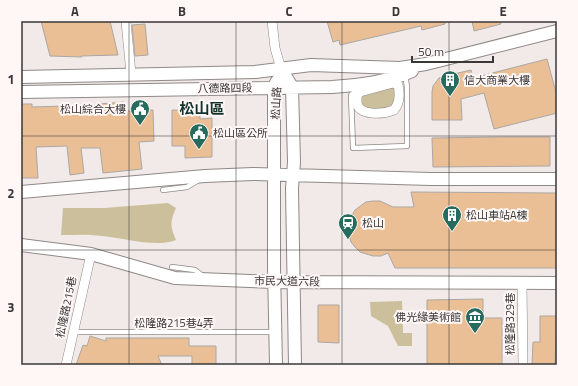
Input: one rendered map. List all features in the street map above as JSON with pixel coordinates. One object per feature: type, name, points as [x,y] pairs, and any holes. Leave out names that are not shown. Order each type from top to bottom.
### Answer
[{"type":"main road","name":"八德路四段","points":[[21,92],[274,87],[360,88],[402,71],[426,64],[557,31]]},
{"type":"main road","name":"八德路四段","points":[[21,77],[255,72],[311,65],[402,71]]},
{"type":"main road","name":"松山路","points":[[281,68],[292,87],[295,365]]},
{"type":"main road","name":"松山路","points":[[276,365],[274,282],[274,87],[281,68]]},
{"type":"main road","points":[[21,192],[205,176],[275,174],[430,179],[557,179]]},
{"type":"main road","name":"市民大道六段","points":[[21,245],[91,254],[174,278],[274,282],[557,283]]},
{"type":"street","points":[[126,21],[131,74]]},
{"type":"street","points":[[272,21],[275,48],[281,68]]},
{"type":"street","points":[[395,84],[398,88],[399,100],[394,110],[388,113],[367,113],[362,111],[357,104],[360,88],[395,84]]},
{"type":"street","name":"松隆路215巷","points":[[66,365],[91,254]]},
{"type":"street","name":"松隆路329巷","points":[[522,283],[523,365]]},
{"type":"lane","points":[[360,88],[351,95],[353,148],[407,146],[407,87],[402,71]]},
{"type":"lane","points":[[163,190],[187,187],[205,176]]},
{"type":"lane","points":[[172,267],[195,270],[207,280]]},
{"type":"lane","name":"松隆路215巷4弄","points":[[73,332],[275,332]]},
{"type":"shaded area","points":[[394,87],[396,89],[394,104],[387,109],[367,110],[361,104],[361,98],[363,96]]},
{"type":"shaded area","points":[[168,203],[176,208],[172,224],[176,240],[150,243],[97,235],[61,235],[63,208],[104,208]]},
{"type":"shaded area","points":[[402,301],[403,333],[412,333],[412,346],[398,346],[388,326],[371,316],[370,302]]},
{"type":"building","points":[[41,21],[110,21],[118,55],[81,56],[82,57],[50,56]]},
{"type":"building","points":[[327,21],[445,21],[445,24],[422,30],[421,26],[340,45],[339,40],[333,42]]},
{"type":"building","points":[[472,21],[500,21],[501,24],[474,31]]},
{"type":"building","points":[[145,24],[148,55],[135,56],[132,25]]},
{"type":"building","points":[[547,59],[557,96],[557,113],[494,129],[484,93],[461,99],[462,120],[432,120],[433,86],[439,78],[471,70],[473,78]]},
{"type":"building","points":[[124,102],[125,111],[153,110],[154,141],[139,142],[142,169],[103,173],[100,148],[81,148],[84,173],[70,175],[67,146],[36,147],[38,178],[21,178],[21,104],[32,104],[32,107],[99,105]]},
{"type":"building","points":[[172,110],[200,111],[200,119],[212,118],[212,157],[185,158],[185,146],[172,146]]},
{"type":"building","points":[[550,137],[550,166],[433,167],[432,138]]},
{"type":"building","name":"松山車站A棟","points":[[411,192],[557,193],[557,268],[395,268],[388,253],[381,256],[373,256],[360,252],[351,242],[347,229],[348,222],[355,210],[366,202],[373,201],[380,201],[393,207],[414,207]]},
{"type":"building","points":[[483,299],[483,318],[502,318],[502,365],[427,365],[427,300]]},
{"type":"building","points":[[318,305],[339,305],[339,343],[318,342]]},
{"type":"building","points":[[540,316],[557,316],[555,365],[532,365],[533,342],[540,342]]},
{"type":"building","points":[[90,336],[106,341],[106,338],[189,338],[189,346],[216,346],[216,365],[192,365],[192,356],[158,356],[162,365],[76,365],[83,345],[87,346]]},
{"type":"place","name":"信大商業大樓","points":[[450,97]]},
{"type":"place","name":"松山綜合大樓","points":[[140,126]]},
{"type":"place","name":"松山區公所","points":[[199,150]]},
{"type":"place","name":"松山車站A棟","points":[[452,232]]},
{"type":"place","name":"松山","points":[[348,240]]},
{"type":"place","name":"佛光緣美術館","points":[[475,334]]},
{"type":"district","name":"松山區","points":[[202,109]]}]
